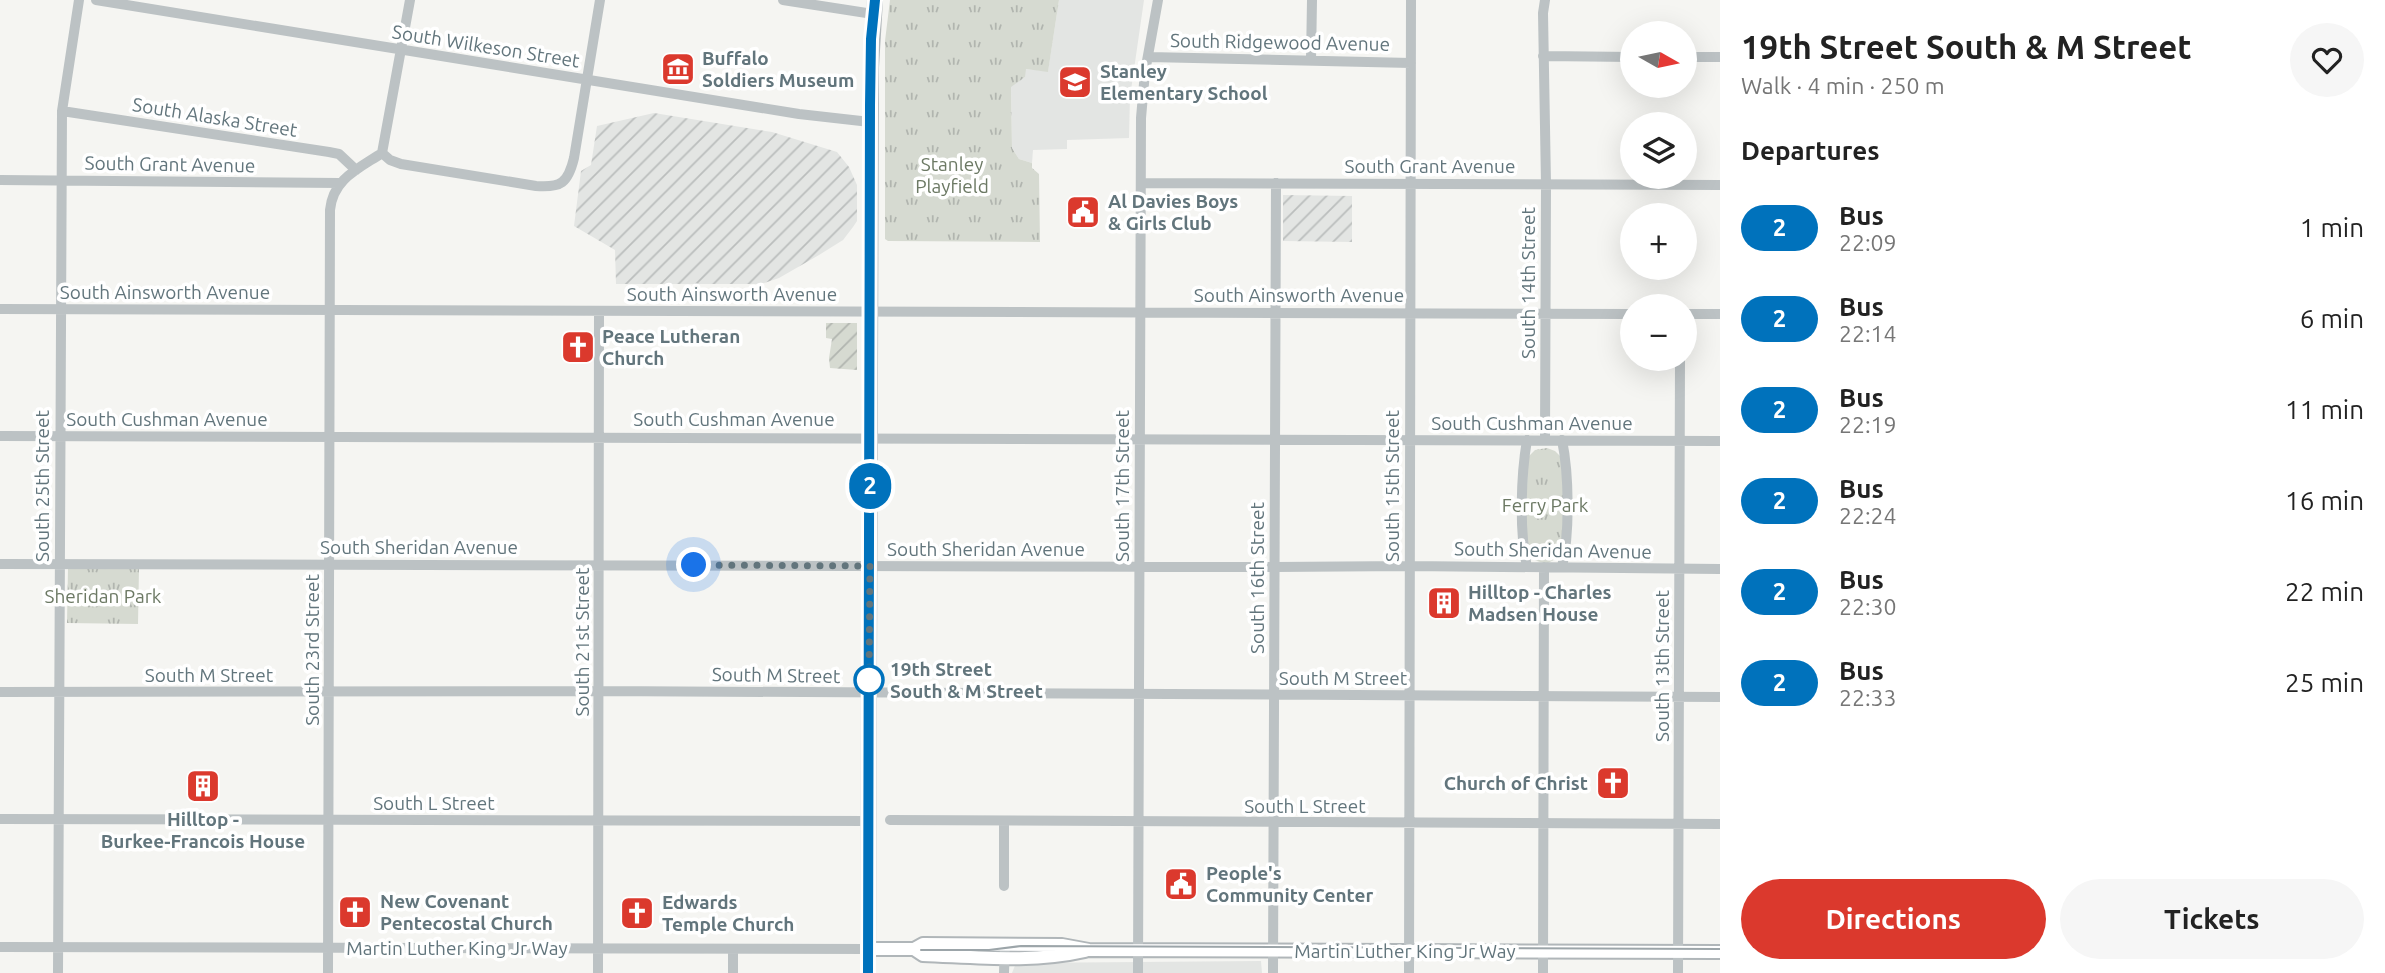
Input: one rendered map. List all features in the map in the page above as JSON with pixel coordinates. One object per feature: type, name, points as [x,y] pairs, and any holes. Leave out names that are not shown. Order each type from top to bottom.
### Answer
[{"type":"main road","points":[[868,973],[870,121],[875,0]]},
{"type":"main road","name":"Martin Luther King Jr Way","points":[[869,949],[914,949],[923,955],[1005,951],[1059,957],[1089,950],[1720,952]]},
{"type":"street","name":"South 25th Street","points":[[58,973],[62,111],[79,0]]},
{"type":"street","name":"South Wilkeson Street","points":[[96,0],[799,114],[870,121]]},
{"type":"street","points":[[339,183],[382,153],[410,0]]},
{"type":"street","points":[[382,153],[401,164],[536,186],[555,186],[564,182],[572,167],[600,0]]},
{"type":"street","points":[[783,0],[873,14]]},
{"type":"street","name":"South 17th Street","points":[[1138,973],[1142,96],[1158,0]]},
{"type":"street","points":[[1311,60],[1312,0]]},
{"type":"street","name":"South 15th Street","points":[[1409,973],[1411,0]]},
{"type":"street","name":"South 14th Street","points":[[1545,0],[1545,440]]},
{"type":"street","name":"South Ridgewood Avenue","points":[[1149,57],[1411,63]]},
{"type":"street","points":[[1543,57],[1620,57]]},
{"type":"street","points":[[1698,57],[1720,57]]},
{"type":"street","name":"South Alaska Street","points":[[62,111],[330,152],[339,154],[356,170]]},
{"type":"street","name":"South Grant Avenue","points":[[0,180],[339,183]]},
{"type":"street","name":"South 23rd Street","points":[[328,973],[330,210],[332,196],[339,183]]},
{"type":"street","name":"South Grant Avenue","points":[[1141,183],[1720,185]]},
{"type":"street","name":"South 16th Street","points":[[1273,973],[1276,183]]},
{"type":"street","name":"South Ainsworth Avenue","points":[[0,309],[1620,314]]},
{"type":"street","name":"South 21st Street","points":[[598,973],[599,311]]},
{"type":"street","points":[[1697,314],[1720,314]]},
{"type":"street","name":"South 13th Street","points":[[1678,973],[1680,371]]},
{"type":"street","name":"South Cushman Avenue","points":[[0,436],[1720,441]]},
{"type":"street","points":[[1527,440],[1523,460],[1523,549],[1527,566]]},
{"type":"street","points":[[1562,440],[1566,460],[1566,549],[1562,567]]},
{"type":"street","name":"South Sheridan Avenue","points":[[0,564],[1527,566],[1720,569]]},
{"type":"street","points":[[1543,973],[1544,567]]},
{"type":"street","name":"South M Street","points":[[0,692],[600,691],[1720,696]]},
{"type":"street","name":"South L Street","points":[[0,820],[869,821]]},
{"type":"street","name":"South L Street","points":[[890,820],[1720,824]]},
{"type":"street","points":[[1004,822],[1004,886]]},
{"type":"street","name":"Martin Luther King Jr Way","points":[[0,947],[869,949]]},
{"type":"street","points":[[733,949],[733,973]]},
{"type":"street","points":[[1004,973],[1005,951]]},
{"type":"shaded area","name":"Stanley Elementary School","points":[[1059,0],[1144,0],[1130,97],[1129,138],[1067,140],[1067,149],[1033,150],[1032,163],[1019,159],[1012,148],[1011,86],[1025,77],[1025,69],[1048,71]]},
{"type":"shaded area","points":[[654,113],[772,132],[837,152],[849,167],[857,185],[857,221],[843,240],[779,278],[761,284],[616,284],[615,250],[574,226],[581,171],[591,165],[597,126]]},
{"type":"shaded area","points":[[1283,195],[1352,196],[1352,242],[1283,241]]},
{"type":"shaded area","points":[[1261,961],[1262,973],[1012,973],[1016,963]]},
{"type":"green space","name":"Stanley Playfield","points":[[890,0],[1059,0],[1048,72],[1026,69],[1025,77],[1011,87],[1012,148],[1019,159],[1032,163],[1032,168],[1039,174],[1040,242],[885,239],[885,41]]},
{"type":"green space","points":[[826,323],[857,323],[857,370],[830,368],[832,339],[826,338]]},
{"type":"green space","name":"Ferry Park","points":[[1547,448],[1563,459],[1564,544],[1559,557],[1548,563],[1534,559],[1525,547],[1528,457],[1535,450]]},
{"type":"green space","name":"Sheridan Park","points":[[68,567],[139,568],[138,624],[67,623]]},
{"type":"tram line","points":[[921,950],[989,950],[1021,946],[1720,949]]},
{"type":"bus line","name":"2","points":[[868,973],[870,105],[871,39],[875,0]]},
{"type":"place","name":"Buffalo Soldiers Museum","points":[[678,69]]},
{"type":"place","name":"Stanley Elementary School","points":[[1075,82]]},
{"type":"place","name":"Al Davies Boys & Girls Club","points":[[1083,212]]},
{"type":"place","name":"Peace Lutheran Church","points":[[578,347]]},
{"type":"place","name":"Hilltop - Charles Madsen House","points":[[1444,603]]},
{"type":"place","name":"19th Street South & M Street","points":[[869,680]]},
{"type":"place","name":"Church of Christ","points":[[1613,783]]},
{"type":"place","name":"Hilltop - Burkee-Francois House","points":[[203,786]]},
{"type":"place","name":"People's Community Center","points":[[1181,884]]},
{"type":"place","name":"New Covenant Pentecostal Church","points":[[355,912]]},
{"type":"place","name":"Edwards Temple Church","points":[[637,913]]},
{"type":"route","points":[[694,565],[870,566],[869,683],[869,680]]}]
